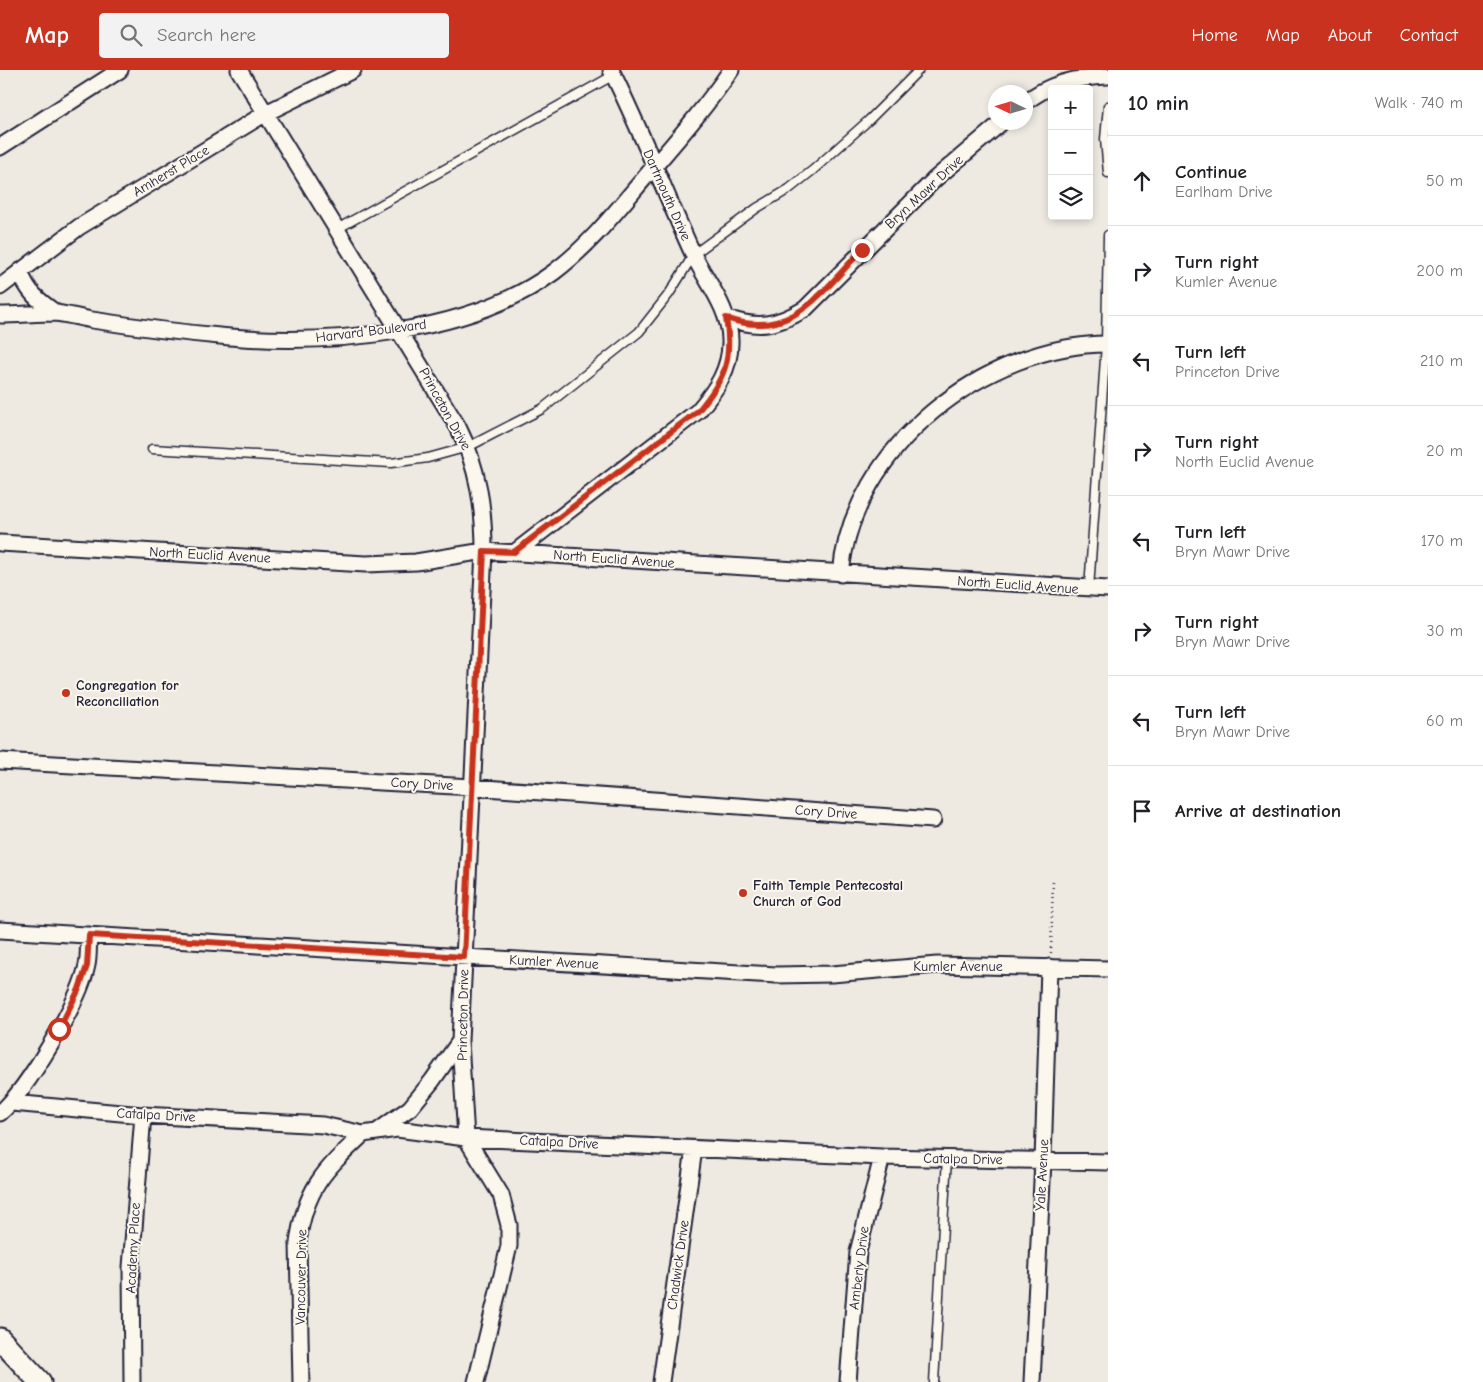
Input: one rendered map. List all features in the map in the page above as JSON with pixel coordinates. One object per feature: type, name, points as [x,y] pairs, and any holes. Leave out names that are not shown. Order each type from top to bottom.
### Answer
[{"type":"street","points":[[0,147],[120,70]]},
{"type":"street","name":"Princeton Drive","points":[[239,70],[400,331],[468,447],[480,489],[484,551],[460,1041],[466,1138],[497,1186],[505,1205],[509,1225],[506,1261],[476,1382]]},
{"type":"street","name":"Amherst Place","points":[[0,287],[79,227],[266,113],[353,70]]},
{"type":"street","name":"Harvard Boulevard","points":[[0,315],[56,313],[90,320],[240,338],[307,339],[400,331],[433,324],[493,305],[526,290],[553,273],[576,254],[598,232],[690,125],[731,70]]},
{"type":"street","name":"Dartmouth Drive","points":[[613,73],[694,254],[726,318]]},
{"type":"street","points":[[1033,97],[1043,90],[1058,84],[1073,80],[1108,76]]},
{"type":"street","name":"Bryn Mawr Drive","points":[[726,318],[745,324],[763,325],[782,322],[805,309],[935,179],[993,130]]},
{"type":"street","points":[[20,270],[24,284],[35,298],[56,313]]},
{"type":"street","points":[[514,552],[698,411],[714,392],[727,368],[730,340],[726,318]]},
{"type":"street","points":[[841,574],[842,557],[851,528],[870,486],[894,452],[925,417],[962,389],[1006,366],[1037,354],[1066,348],[1107,344]]},
{"type":"street","name":"North Euclid Avenue","points":[[0,543],[366,564],[416,562],[484,551],[514,552],[841,574],[1108,589]]},
{"type":"street","name":"Cory Drive","points":[[0,761],[472,787],[934,820]]},
{"type":"street","name":"Kumler Avenue","points":[[0,930],[776,975],[832,974],[937,965],[1108,969]]},
{"type":"street","points":[[0,1113],[12,1103],[59,1029],[79,989],[87,966],[89,935]]},
{"type":"street","name":"Yale Avenue","points":[[1032,1382],[1043,1161],[1049,967]]},
{"type":"street","name":"Vancouver Drive","points":[[301,1382],[298,1242],[306,1205],[321,1177],[370,1133],[410,1108],[460,1041]]},
{"type":"street","name":"Catalpa Drive","points":[[12,1103],[143,1114],[323,1125],[370,1133],[397,1129],[466,1138],[882,1157],[1108,1162]]},
{"type":"street","name":"Academy Place","points":[[132,1382],[131,1268],[143,1114]]},
{"type":"street","name":"Chadwick Drive","points":[[661,1382],[694,1148]]},
{"type":"street","name":"Amberly Drive","points":[[848,1382],[858,1252],[882,1157]]},
{"type":"street","points":[[0,1339],[40,1382]]},
{"type":"lane","points":[[152,449],[391,463],[428,458],[468,447],[542,409],[639,332],[669,294],[694,254],[757,208],[789,189],[813,170],[870,120],[919,70]]},
{"type":"lane","points":[[337,229],[613,73]]},
{"type":"lane","points":[[1108,106],[1105,139],[1108,172]]},
{"type":"lane","points":[[1089,589],[1107,344],[1108,235]]},
{"type":"lane","points":[[934,1382],[947,1158]]},
{"type":"path","points":[[1049,967],[1053,879]]},
{"type":"place","name":"Congregation for Reconciliation","points":[[66,693]]},
{"type":"place","name":"Faith Temple Pentecostal Church of God","points":[[743,893]]},
{"type":"route","points":[[59,1029],[71,1007],[87,966],[89,935],[464,957],[484,551],[514,552],[698,411],[714,392],[727,368],[730,340],[726,318],[745,324],[763,325],[782,322],[805,309],[862,250]]}]
